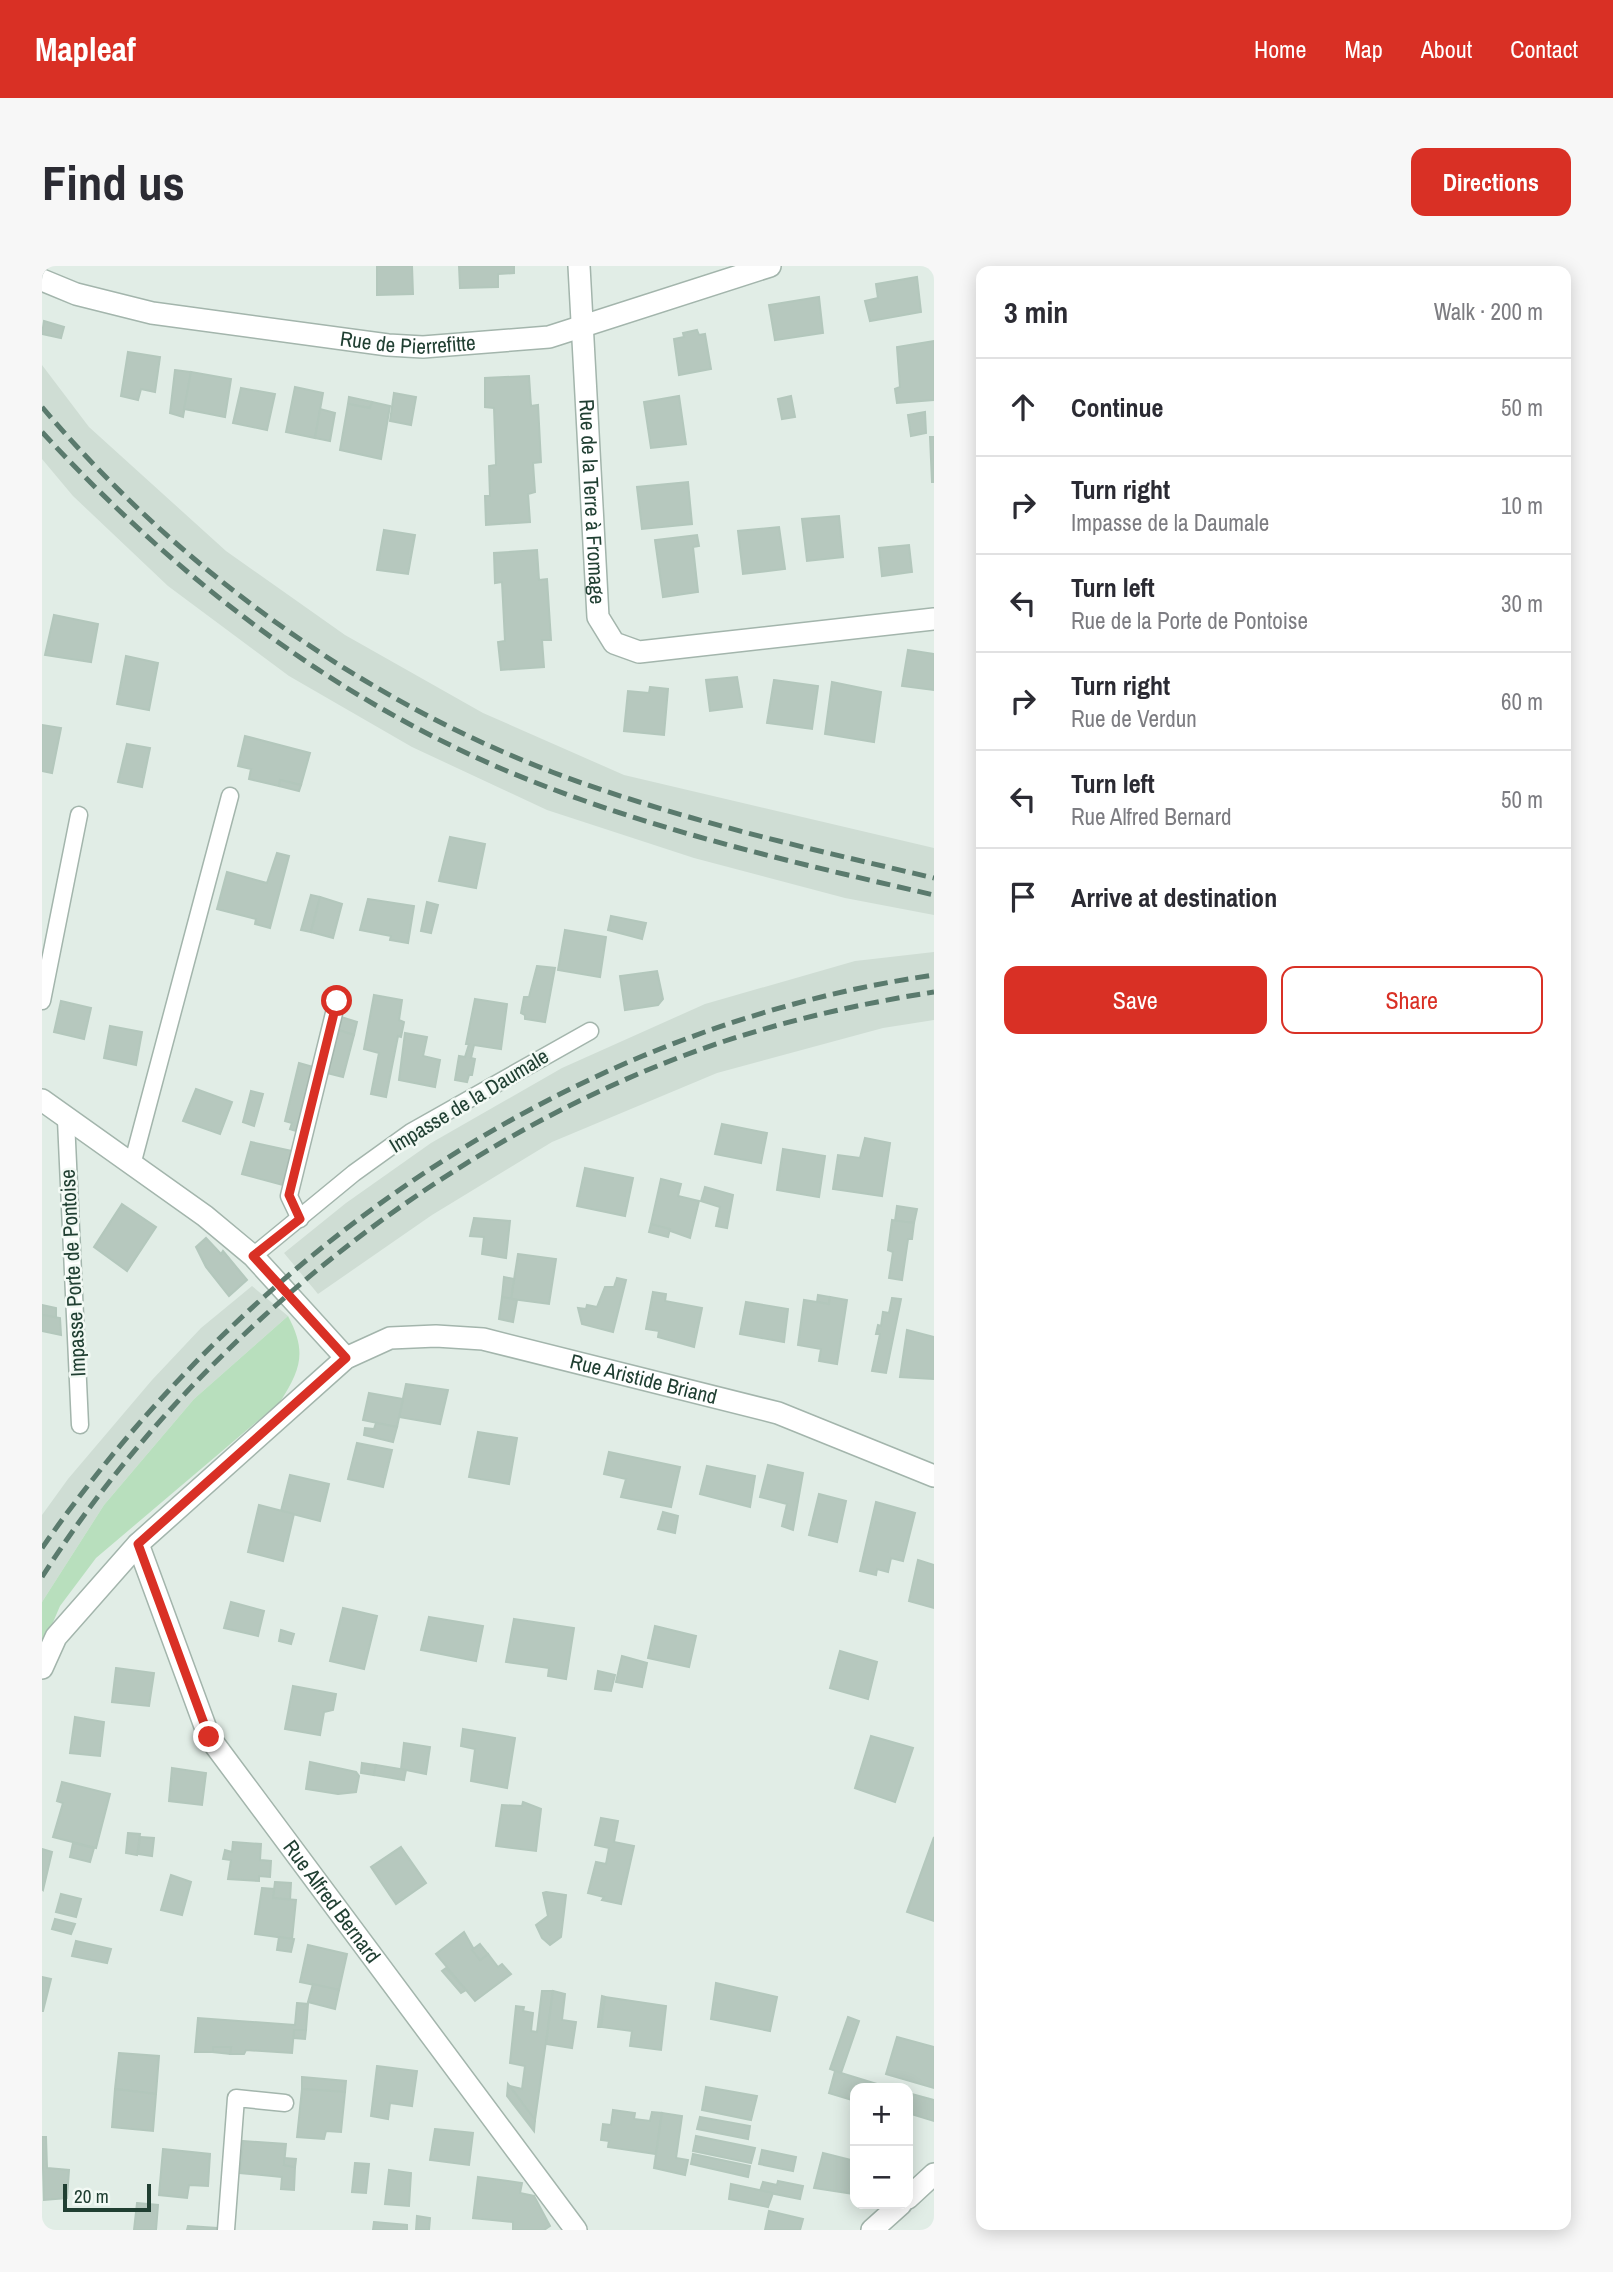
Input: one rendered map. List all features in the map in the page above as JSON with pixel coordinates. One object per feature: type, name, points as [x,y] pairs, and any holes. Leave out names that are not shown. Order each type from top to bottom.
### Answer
[{"type":"street","name":"Rue de la Terre à Fromage","points":[[579,266],[598,617],[614,643],[639,652],[934,619]]},
{"type":"street","name":"Rue de Pierrefitte","points":[[42,280],[86,297],[152,313],[388,345],[423,347],[548,337],[770,266]]},
{"type":"street","points":[[42,1100],[66,1121],[205,1216],[253,1256],[346,1358]]},
{"type":"street","name":"Rue Aristide Briand","points":[[42,1668],[56,1637],[138,1544],[346,1358],[390,1338],[436,1336],[483,1339],[778,1413],[934,1476]]},
{"type":"street","name":"Rue Alfred Bernard","points":[[138,1544],[209,1737],[576,2230]]},
{"type":"street","points":[[913,2193],[934,2174]]},
{"type":"street","points":[[872,2230],[895,2209]]},
{"type":"lane","points":[[132,1165],[230,796]]},
{"type":"lane","points":[[42,1002],[79,815]]},
{"type":"lane","points":[[300,1219],[289,1195],[337,1001]]},
{"type":"lane","name":"Impasse de la Daumale","points":[[253,1256],[354,1173],[411,1132],[590,1031]]},
{"type":"lane","name":"Impasse Porte de Pontoise","points":[[66,1121],[80,1425]]},
{"type":"lane","points":[[226,2230],[236,2098],[285,2103]]},
{"type":"shaded area","points":[[42,365],[89,427],[226,551],[345,635],[483,713],[624,775],[934,848],[934,915],[845,898],[694,858],[547,810],[412,747],[289,676],[168,586],[73,496],[42,459]]},
{"type":"shaded area","points":[[934,952],[934,1020],[883,1028],[717,1073],[552,1142],[432,1215],[318,1294],[284,1253],[346,1203],[431,1143],[562,1068],[705,1004],[855,961]]},
{"type":"shaded area","points":[[252,1286],[288,1316],[194,1399],[104,1505],[42,1602],[42,1515],[68,1479],[152,1380],[201,1328]]},
{"type":"green space","points":[[288,1316],[298,1340],[299,1360],[293,1380],[280,1402],[96,1558],[60,1606],[42,1648],[42,1602],[104,1505],[194,1399]]},
{"type":"building","points":[[377,266],[412,266],[413,294],[377,295]]},
{"type":"building","points":[[459,266],[514,266],[514,273],[498,274],[498,287],[460,288]]},
{"type":"building","points":[[917,277],[921,312],[870,321],[865,301],[878,298],[876,284]]},
{"type":"building","points":[[819,297],[823,333],[775,340],[769,305]]},
{"type":"building","points":[[44,321],[64,327],[61,338],[42,334]]},
{"type":"building","points":[[697,330],[699,335],[705,334],[711,369],[679,375],[674,339],[684,337],[683,333]]},
{"type":"building","points":[[934,341],[934,400],[897,403],[895,389],[900,387],[897,347]]},
{"type":"building","points":[[128,352],[160,357],[155,392],[141,389],[138,400],[121,396]]},
{"type":"building","points":[[175,370],[191,372],[183,417],[170,413]]},
{"type":"building","points":[[191,372],[231,379],[225,417],[184,409]]},
{"type":"building","points":[[529,376],[531,406],[538,405],[541,462],[533,463],[535,492],[528,494],[530,522],[486,525],[485,496],[490,496],[489,466],[496,465],[494,408],[485,407],[485,378]]},
{"type":"building","points":[[295,387],[323,393],[315,438],[286,432]]},
{"type":"building","points":[[241,388],[275,394],[267,430],[233,423]]},
{"type":"building","points":[[394,393],[416,397],[411,425],[390,421]]},
{"type":"building","points":[[679,396],[686,444],[651,448],[644,402]]},
{"type":"building","points":[[791,396],[795,417],[782,419],[778,399]]},
{"type":"building","points":[[349,397],[372,402],[370,408],[348,404]]},
{"type":"building","points":[[372,402],[390,406],[381,459],[340,450],[348,404],[370,408]]},
{"type":"building","points":[[320,409],[335,413],[330,441],[315,438]]},
{"type":"building","points":[[925,412],[926,433],[911,436],[908,415]]},
{"type":"building","points":[[930,437],[934,437],[934,482],[932,482]]},
{"type":"building","points":[[688,482],[692,524],[642,529],[637,487]]},
{"type":"building","points":[[839,516],[843,557],[807,561],[802,519]]},
{"type":"building","points":[[779,527],[785,569],[743,574],[738,531]]},
{"type":"building","points":[[384,530],[415,535],[408,574],[377,570]]},
{"type":"building","points":[[697,535],[699,546],[693,547],[698,592],[663,597],[655,540]]},
{"type":"building","points":[[909,545],[912,572],[882,576],[879,548]]},
{"type":"building","points":[[537,550],[539,580],[547,579],[551,640],[542,640],[544,667],[501,670],[498,642],[505,641],[502,582],[495,583],[494,553]]},
{"type":"building","points":[[54,615],[98,624],[91,662],[45,655]]},
{"type":"building","points":[[908,650],[934,654],[934,690],[902,686]]},
{"type":"building","points":[[126,656],[158,663],[149,710],[117,704]]},
{"type":"building","points":[[737,677],[742,707],[710,711],[706,680]]},
{"type":"building","points":[[774,680],[818,686],[812,729],[767,723]]},
{"type":"building","points":[[832,682],[881,692],[874,742],[825,734]]},
{"type":"building","points":[[650,687],[668,689],[664,735],[624,731],[628,691],[649,693]]},
{"type":"building","points":[[42,725],[61,728],[52,773],[42,771]]},
{"type":"building","points":[[245,736],[310,753],[301,785],[280,780],[279,786],[249,779],[251,769],[238,766]]},
{"type":"building","points":[[127,744],[150,748],[142,787],[118,782]]},
{"type":"building","points":[[280,780],[301,785],[299,791],[279,786]]},
{"type":"building","points":[[450,837],[485,844],[476,888],[439,881]]},
{"type":"building","points":[[277,853],[289,856],[270,928],[255,924],[256,919],[217,909],[227,872],[267,883]]},
{"type":"building","points":[[311,895],[320,897],[311,932],[301,930]]},
{"type":"building","points":[[320,897],[342,904],[333,938],[311,932]]},
{"type":"building","points":[[368,899],[414,906],[408,943],[390,940],[391,936],[360,930]]},
{"type":"building","points":[[427,902],[438,905],[431,933],[421,931]]},
{"type":"building","points":[[611,916],[646,923],[642,939],[608,930]]},
{"type":"building","points":[[565,930],[606,937],[600,977],[558,970]]},
{"type":"building","points":[[537,966],[555,968],[545,1022],[525,1019],[525,1015],[521,1013],[524,997],[529,997]]},
{"type":"building","points":[[657,971],[663,999],[658,1005],[625,1010],[620,976]]},
{"type":"building","points":[[374,995],[402,1000],[399,1020],[404,1022],[401,1037],[398,1036],[386,1097],[371,1094],[379,1053],[364,1049]]},
{"type":"building","points":[[475,999],[507,1004],[501,1049],[474,1045],[471,1058],[475,1059],[472,1075],[469,1075],[467,1082],[455,1080],[459,1056],[465,1057],[469,1044],[466,1044]]},
{"type":"building","points":[[61,1001],[91,1008],[84,1039],[54,1032]]},
{"type":"building","points":[[341,1017],[357,1022],[354,1035],[338,1030]]},
{"type":"building","points":[[110,1026],[142,1032],[136,1065],[104,1058]]},
{"type":"building","points":[[338,1030],[354,1035],[343,1077],[327,1073]]},
{"type":"building","points":[[405,1033],[427,1037],[423,1056],[440,1060],[435,1087],[399,1080]]},
{"type":"building","points":[[299,1063],[313,1067],[296,1131],[290,1129],[292,1123],[285,1121]]},
{"type":"building","points":[[196,1089],[232,1102],[220,1134],[183,1121]]},
{"type":"building","points":[[251,1091],[263,1094],[254,1126],[243,1122]]},
{"type":"building","points":[[722,1124],[767,1133],[761,1163],[715,1154]]},
{"type":"building","points":[[865,1138],[890,1143],[882,1196],[833,1189],[838,1155],[860,1158]]},
{"type":"building","points":[[251,1142],[292,1151],[283,1185],[242,1174]]},
{"type":"building","points":[[783,1149],[825,1156],[819,1197],[777,1190]]},
{"type":"building","points":[[585,1168],[633,1178],[625,1216],[577,1206]]},
{"type":"building","points":[[661,1179],[681,1184],[678,1196],[699,1201],[690,1238],[651,1224]]},
{"type":"building","points":[[705,1187],[733,1195],[727,1228],[716,1226],[720,1207],[701,1201]]},
{"type":"building","points":[[122,1204],[156,1227],[127,1271],[94,1247]]},
{"type":"building","points":[[897,1206],[917,1209],[914,1223],[895,1221]]},
{"type":"building","points":[[474,1218],[510,1221],[506,1258],[482,1254],[484,1237],[470,1236]]},
{"type":"building","points":[[892,1220],[914,1223],[912,1239],[908,1239],[902,1280],[889,1278],[893,1252],[888,1250]]},
{"type":"building","points":[[651,1224],[670,1229],[668,1237],[649,1232]]},
{"type":"building","points":[[206,1238],[221,1254],[223,1251],[247,1280],[229,1296],[206,1267],[196,1247]]},
{"type":"building","points":[[518,1254],[556,1259],[549,1304],[511,1299]]},
{"type":"building","points":[[504,1277],[514,1279],[511,1299],[502,1297]]},
{"type":"building","points":[[617,1278],[626,1280],[613,1332],[582,1324],[578,1308],[586,1309],[587,1305],[597,1307],[605,1287],[614,1287]]},
{"type":"building","points":[[653,1292],[666,1294],[665,1301],[702,1308],[694,1347],[658,1337],[659,1331],[646,1329]]},
{"type":"building","points":[[818,1295],[830,1297],[829,1304],[817,1302]]},
{"type":"building","points":[[502,1297],[517,1300],[513,1322],[499,1319]]},
{"type":"building","points":[[830,1297],[847,1300],[837,1364],[819,1361],[821,1349],[798,1345],[804,1300],[829,1304]]},
{"type":"building","points":[[892,1298],[901,1299],[886,1373],[872,1371],[880,1334],[876,1334],[878,1325],[881,1326],[883,1312],[889,1313]]},
{"type":"building","points":[[746,1302],[788,1309],[784,1342],[740,1334]]},
{"type":"building","points":[[42,1305],[56,1308],[56,1317],[42,1315]]},
{"type":"building","points":[[42,1315],[60,1318],[61,1335],[42,1331]]},
{"type":"building","points":[[907,1330],[934,1337],[934,1379],[900,1377]]},
{"type":"building","points":[[406,1384],[448,1390],[440,1424],[399,1417]]},
{"type":"building","points":[[369,1393],[403,1399],[397,1427],[363,1420]]},
{"type":"building","points":[[376,1423],[397,1427],[393,1442],[364,1435],[365,1428],[374,1429]]},
{"type":"building","points":[[478,1432],[517,1438],[509,1484],[469,1477]]},
{"type":"building","points":[[357,1443],[392,1450],[383,1487],[348,1479]]},
{"type":"building","points":[[609,1452],[680,1467],[671,1507],[621,1497],[626,1479],[604,1474]]},
{"type":"building","points":[[768,1465],[803,1473],[793,1530],[782,1526],[787,1504],[760,1497]]},
{"type":"building","points":[[707,1466],[755,1476],[750,1507],[700,1494]]},
{"type":"building","points":[[290,1475],[329,1484],[320,1521],[281,1511]]},
{"type":"building","points":[[819,1494],[846,1501],[837,1542],[809,1535]]},
{"type":"building","points":[[876,1502],[915,1513],[903,1561],[891,1558],[888,1572],[877,1569],[876,1575],[860,1571]]},
{"type":"building","points":[[259,1505],[294,1514],[283,1561],[248,1552]]},
{"type":"building","points":[[663,1512],[678,1516],[675,1533],[658,1529]]},
{"type":"building","points":[[918,1560],[934,1565],[934,1608],[909,1601]]},
{"type":"building","points":[[231,1602],[264,1611],[258,1636],[224,1628]]},
{"type":"building","points":[[343,1608],[377,1616],[364,1669],[330,1661]]},
{"type":"building","points":[[429,1617],[483,1626],[476,1661],[421,1650]]},
{"type":"building","points":[[514,1619],[574,1628],[566,1679],[548,1676],[549,1668],[506,1662]]},
{"type":"building","points":[[655,1626],[696,1636],[689,1667],[648,1658]]},
{"type":"building","points":[[281,1630],[294,1634],[291,1644],[279,1641]]},
{"type":"building","points":[[840,1651],[877,1662],[868,1699],[830,1688]]},
{"type":"building","points":[[622,1656],[647,1663],[642,1687],[616,1682]]},
{"type":"building","points":[[116,1668],[154,1673],[149,1706],[112,1702]]},
{"type":"building","points":[[598,1671],[615,1675],[611,1691],[595,1689]]},
{"type":"building","points":[[293,1686],[336,1694],[333,1710],[324,1712],[320,1735],[285,1729]]},
{"type":"building","points":[[75,1717],[104,1722],[100,1756],[70,1753]]},
{"type":"building","points":[[463,1729],[515,1738],[507,1788],[471,1781],[475,1749],[461,1746]]},
{"type":"building","points":[[871,1736],[913,1748],[895,1802],[855,1788]]},
{"type":"building","points":[[404,1743],[430,1747],[426,1774],[401,1769]]},
{"type":"building","points":[[310,1762],[356,1772],[359,1776],[356,1792],[338,1794],[306,1789]]},
{"type":"building","points":[[362,1763],[376,1765],[374,1775],[361,1773]]},
{"type":"building","points":[[376,1765],[406,1770],[404,1780],[374,1775]]},
{"type":"building","points":[[172,1768],[206,1773],[202,1805],[169,1801]]},
{"type":"building","points":[[62,1782],[110,1794],[96,1848],[53,1837],[63,1803],[57,1801]]},
{"type":"building","points":[[523,1802],[541,1809],[536,1851],[496,1846],[502,1805],[522,1806]]},
{"type":"building","points":[[601,1818],[618,1821],[614,1842],[634,1846],[621,1904],[602,1900],[604,1897],[588,1893],[596,1862],[606,1864],[609,1848],[595,1845]]},
{"type":"building","points":[[128,1833],[140,1834],[137,1855],[126,1853]]},
{"type":"building","points":[[140,1837],[154,1838],[152,1856],[138,1854]]},
{"type":"building","points":[[934,1837],[934,1921],[907,1912]]},
{"type":"building","points":[[233,1842],[261,1844],[260,1860],[271,1861],[270,1877],[259,1876],[259,1881],[228,1879],[231,1860],[223,1859],[225,1850],[232,1852]]},
{"type":"building","points":[[73,1843],[94,1848],[90,1862],[70,1857]]},
{"type":"building","points":[[401,1847],[426,1883],[396,1904],[371,1867]]},
{"type":"building","points":[[42,1849],[52,1852],[43,1890],[42,1889]]},
{"type":"building","points":[[171,1875],[191,1882],[182,1915],[161,1910]]},
{"type":"building","points":[[275,1882],[291,1883],[290,1900],[273,1898]]},
{"type":"building","points":[[262,1888],[274,1889],[273,1898],[296,1900],[292,1939],[255,1934]]},
{"type":"building","points":[[543,1893],[566,1895],[561,1937],[550,1945],[542,1938],[536,1925],[548,1916]]},
{"type":"building","points":[[61,1894],[81,1899],[76,1917],[56,1912]]},
{"type":"building","points":[[55,1919],[75,1924],[71,1934],[52,1929]]},
{"type":"building","points":[[464,1932],[480,1960],[488,1954],[498,1967],[502,1964],[511,1974],[475,2001],[436,1954]]},
{"type":"building","points":[[279,1937],[294,1939],[291,1952],[277,1950]]},
{"type":"building","points":[[76,1941],[111,1949],[107,1963],[72,1956]]},
{"type":"building","points":[[480,1944],[488,1954],[480,1960],[472,1950]]},
{"type":"building","points":[[308,1945],[347,1954],[339,1990],[300,1982]]},
{"type":"building","points":[[446,1968],[466,1990],[461,1993],[442,1971]]},
{"type":"building","points":[[42,1977],[51,1979],[43,2011],[42,2011]]},
{"type":"building","points":[[716,1983],[777,1997],[770,2031],[711,2019]]},
{"type":"building","points":[[313,1984],[339,1990],[335,2009],[308,2002]]},
{"type":"building","points":[[542,1991],[553,1991],[535,2120],[510,2086],[522,2089],[525,2066],[510,2063],[516,2006],[524,2007],[523,2011],[533,2013],[531,2031],[537,2032]]},
{"type":"building","points":[[553,1991],[565,1994],[562,2020],[576,2022],[572,2048],[546,2044]]},
{"type":"building","points":[[602,1996],[605,1997],[601,2027],[598,2027]]},
{"type":"building","points":[[605,1997],[666,2006],[661,2050],[630,2046],[632,2031],[601,2027]]},
{"type":"building","points":[[297,2003],[308,2004],[306,2030],[294,2030],[292,2053],[246,2050],[244,2054],[230,2054],[231,2047],[213,2047],[213,2052],[195,2052],[198,2018],[295,2025]]},
{"type":"building","points":[[848,2017],[859,2021],[841,2073],[830,2069]]},
{"type":"building","points":[[294,2030],[306,2030],[305,2039],[294,2038]]},
{"type":"building","points":[[897,2037],[934,2047],[934,2088],[886,2074]]},
{"type":"building","points":[[213,2047],[231,2047],[230,2054],[213,2052]]},
{"type":"building","points":[[119,2053],[159,2056],[156,2094],[115,2089]]},
{"type":"building","points":[[377,2066],[417,2071],[412,2106],[390,2103],[388,2119],[371,2116]]},
{"type":"building","points":[[835,2071],[874,2083],[850,2083],[850,2099],[829,2093]]},
{"type":"building","points":[[302,2077],[346,2081],[345,2092],[302,2089]]},
{"type":"building","points":[[508,2084],[535,2120],[534,2131],[507,2096]]},
{"type":"building","points":[[706,2087],[757,2096],[751,2120],[702,2110]]},
{"type":"building","points":[[115,2089],[156,2094],[153,2131],[112,2127]]},
{"type":"building","points":[[302,2089],[345,2092],[341,2132],[326,2131],[324,2139],[297,2137]]},
{"type":"building","points":[[913,2094],[934,2100],[934,2121],[913,2115]]},
{"type":"building","points":[[613,2110],[635,2113],[634,2119],[650,2121],[652,2112],[662,2113],[656,2154],[608,2147],[609,2141],[601,2140],[603,2124],[611,2125]]},
{"type":"building","points":[[662,2113],[682,2116],[676,2158],[688,2160],[685,2175],[654,2168]]},
{"type":"building","points":[[700,2117],[750,2126],[748,2139],[697,2129]]},
{"type":"building","points":[[435,2129],[473,2133],[469,2165],[430,2160]]},
{"type":"building","points":[[696,2136],[755,2148],[751,2163],[693,2151]]},
{"type":"building","points":[[42,2137],[46,2137],[47,2168],[69,2170],[67,2198],[44,2200]]},
{"type":"building","points":[[243,2141],[286,2144],[284,2165],[295,2167],[294,2190],[281,2189],[282,2177],[240,2173]]},
{"type":"building","points":[[163,2149],[210,2154],[208,2186],[189,2185],[187,2198],[159,2195]]},
{"type":"building","points":[[762,2150],[796,2157],[793,2171],[759,2164]]},
{"type":"building","points":[[823,2153],[850,2160],[850,2193],[814,2188]]},
{"type":"building","points":[[693,2154],[750,2166],[748,2177],[691,2164]]},
{"type":"building","points":[[284,2158],[296,2159],[295,2167],[284,2165]]},
{"type":"building","points":[[355,2163],[369,2164],[366,2193],[352,2192]]},
{"type":"building","points":[[389,2170],[411,2173],[409,2206],[385,2204]]},
{"type":"building","points":[[478,2177],[522,2183],[520,2193],[534,2196],[550,2226],[544,2230],[513,2230],[513,2222],[473,2218]]},
{"type":"building","points":[[778,2181],[803,2186],[800,2199],[760,2191],[763,2182],[777,2185]]},
{"type":"building","points":[[731,2184],[773,2193],[768,2207],[729,2199]]},
{"type":"building","points":[[137,2203],[158,2205],[156,2230],[134,2230]]},
{"type":"building","points":[[769,2211],[803,2219],[800,2230],[765,2230]]},
{"type":"building","points":[[417,2216],[430,2218],[429,2230],[416,2230]]},
{"type":"building","points":[[374,2222],[407,2225],[407,2230],[373,2230]]},
{"type":"building","points":[[188,2226],[217,2228],[217,2230],[187,2230]]},
{"type":"railway","points":[[42,407],[95,466],[151,521],[211,573],[274,621],[341,666],[409,706],[480,741],[599,789],[742,831],[934,878]]},
{"type":"railway","points":[[42,432],[153,542],[212,592],[274,639],[405,722],[475,757],[547,787],[642,820],[787,860],[934,895]]},
{"type":"railway","points":[[42,1548],[125,1440],[218,1340],[320,1249],[430,1169],[547,1101],[671,1045],[800,1002],[934,975]]},
{"type":"railway","points":[[42,1577],[104,1488],[175,1404],[254,1325],[339,1252],[430,1187],[525,1129],[624,1080],[725,1041],[776,1026],[828,1012],[934,992]]},
{"type":"route","points":[[209,1737],[138,1544],[346,1358],[253,1256],[300,1219],[289,1195],[337,1001]]}]
